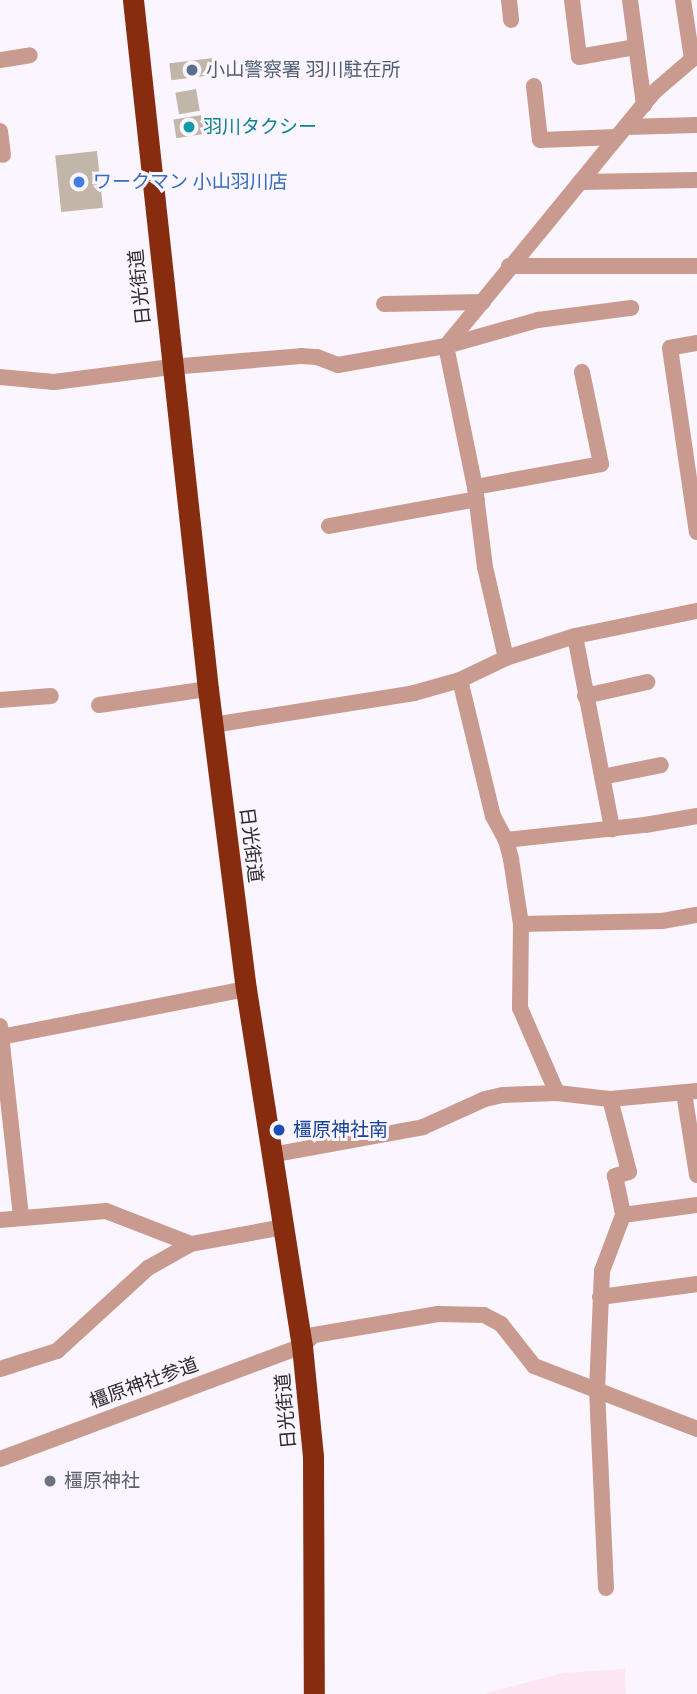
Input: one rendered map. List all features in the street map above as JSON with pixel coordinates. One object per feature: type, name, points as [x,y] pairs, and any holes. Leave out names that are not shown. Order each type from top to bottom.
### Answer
[{"type":"highway","name":"日光街道","points":[[133,0],[208,689],[246,989],[302,1346],[313,1456],[314,1694]]},
{"type":"street","points":[[509,0],[511,20]]},
{"type":"street","points":[[572,0],[579,57],[636,47]]},
{"type":"street","points":[[630,0],[644,105]]},
{"type":"street","points":[[446,346],[654,92],[695,57],[683,0]]},
{"type":"street","points":[[0,60],[30,55]]},
{"type":"street","points":[[534,86],[540,140],[697,125]]},
{"type":"street","points":[[0,131],[3,155]]},
{"type":"street","points":[[580,182],[697,180]]},
{"type":"street","points":[[509,266],[697,265]]},
{"type":"street","points":[[384,304],[483,302]]},
{"type":"street","points":[[0,377],[54,382],[172,367],[301,356],[317,357],[338,365],[446,346],[538,320],[631,308]]},
{"type":"street","points":[[697,343],[670,348],[697,532]]},
{"type":"street","points":[[446,346],[476,493],[485,567],[506,658]]},
{"type":"street","points":[[329,526],[601,464],[582,372]]},
{"type":"street","points":[[213,725],[414,693],[460,680],[506,658],[575,636],[697,611]]},
{"type":"street","points":[[575,636],[612,829]]},
{"type":"street","points":[[460,680],[493,816],[506,840],[521,924],[520,1008],[556,1093]]},
{"type":"street","points":[[585,696],[647,682]]},
{"type":"street","points":[[99,705],[208,689]]},
{"type":"street","points":[[0,699],[51,696]]},
{"type":"street","points":[[602,777],[661,765]]},
{"type":"street","points":[[506,840],[612,829],[697,816]]},
{"type":"street","points":[[521,924],[662,921],[697,915]]},
{"type":"street","points":[[21,1217],[1,1031],[246,989]]},
{"type":"street","points":[[271,1155],[423,1127],[503,1095],[556,1093],[610,1099],[690,1092],[697,1175]]},
{"type":"street","points":[[606,1588],[597,1391],[600,1297],[602,1271],[623,1215],[615,1176],[629,1172],[610,1099]]},
{"type":"street","points":[[623,1215],[697,1205]]},
{"type":"street","points":[[0,1220],[106,1211],[191,1244]]},
{"type":"street","points":[[0,1369],[57,1351],[148,1268],[191,1244],[284,1227]]},
{"type":"street","points":[[600,1297],[697,1284]]},
{"type":"street","name":"橿原神社参道","points":[[0,1459],[302,1346],[314,1335],[438,1314],[484,1315],[501,1324],[534,1366],[697,1429]]},
{"type":"shaded area","points":[[625,1669],[626,1694],[483,1694],[563,1673]]},
{"type":"building","name":"小山警察署 羽川駐在所","points":[[213,58],[215,75],[171,80],[169,63]]},
{"type":"building","points":[[196,89],[200,111],[179,114],[175,93]]},
{"type":"building","name":"羽川タクシー","points":[[202,115],[205,134],[176,138],[173,120]]},
{"type":"building","name":"ワークマン 小山羽川店","points":[[97,151],[103,208],[61,212],[55,155]]},
{"type":"place","name":"小山警察署 羽川駐在所","points":[[192,70]]},
{"type":"place","name":"羽川タクシー","points":[[189,127]]},
{"type":"place","name":"ワークマン 小山羽川店","points":[[79,182]]},
{"type":"place","name":"橿原神社南","points":[[279,1130]]},
{"type":"place","name":"橿原神社","points":[[50,1481]]}]
